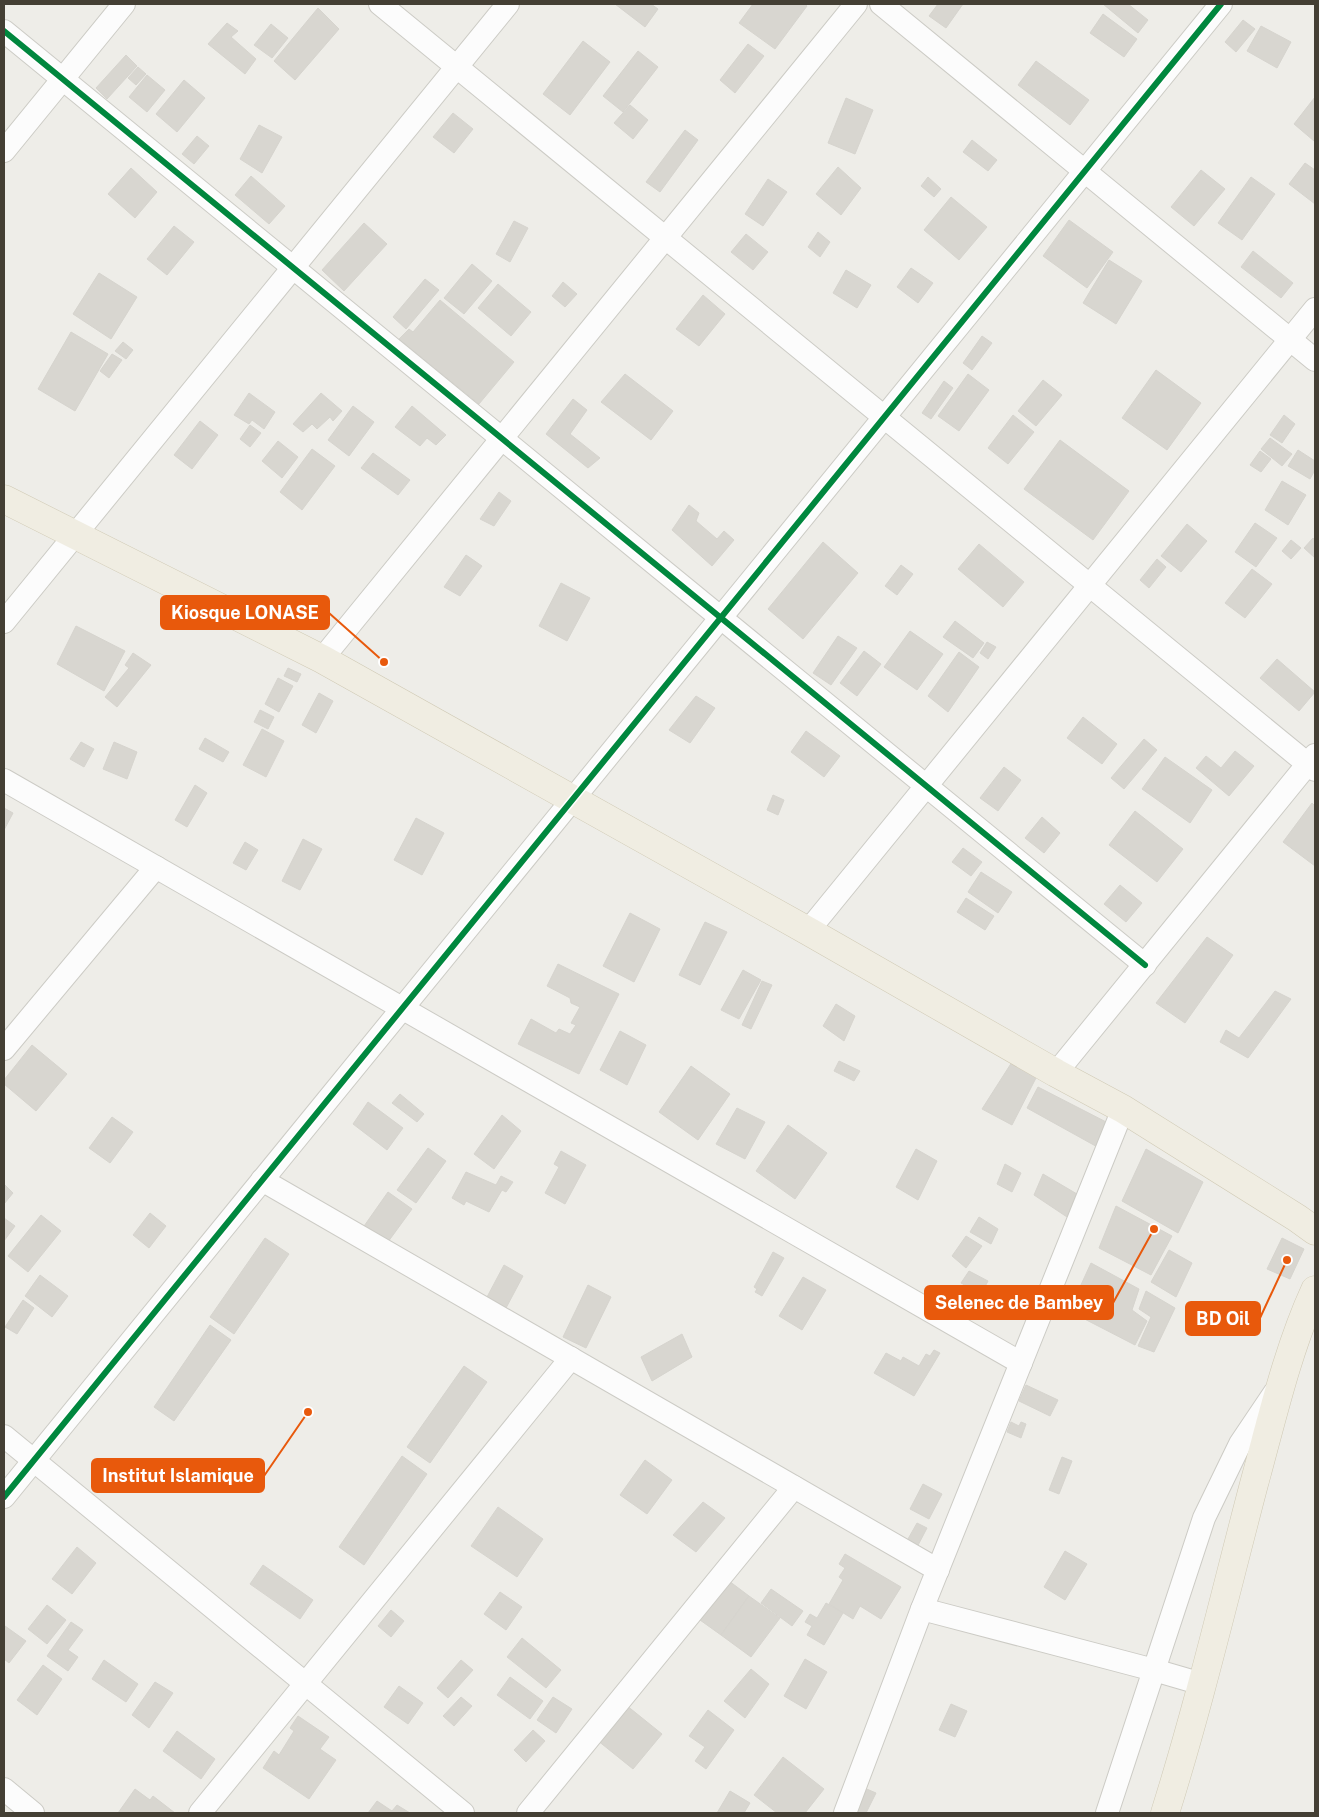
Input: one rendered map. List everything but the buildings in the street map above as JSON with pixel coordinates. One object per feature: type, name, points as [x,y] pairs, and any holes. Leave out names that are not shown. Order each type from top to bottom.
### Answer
[{"type":"main road","points":[[4,499],[322,658],[1123,1110],[1289,1212],[1315,1231]]},
{"type":"main road","points":[[1165,1813],[1202,1684],[1282,1381],[1301,1320],[1315,1290]]},
{"type":"street","points":[[4,151],[124,4]]},
{"type":"street","points":[[380,4],[1090,585],[1313,763],[1056,1073]]},
{"type":"street","points":[[4,622],[508,4]]},
{"type":"street","points":[[322,658],[856,4]]},
{"type":"street","points":[[881,4],[1315,360]]},
{"type":"street","points":[[4,1497],[1221,4]]},
{"type":"street","points":[[4,30],[1145,965]]},
{"type":"street","points":[[808,931],[1315,309]]},
{"type":"street","points":[[4,780],[1021,1363]]},
{"type":"street","points":[[4,1049],[156,867]]},
{"type":"street","points":[[845,1813],[922,1609],[1123,1110]]},
{"type":"street","points":[[262,1180],[938,1570]]},
{"type":"street","points":[[200,1813],[571,1358]]},
{"type":"street","points":[[1107,1813],[1204,1518],[1240,1444],[1282,1381]]},
{"type":"street","points":[[4,1436],[464,1813]]},
{"type":"street","points":[[528,1813],[794,1487]]},
{"type":"street","points":[[922,1609],[1202,1684]]},
{"type":"street","points":[[4,1789],[33,1813]]},
{"type":"cycle path","points":[[4,1497],[1221,4]]},
{"type":"cycle path","points":[[4,31],[1145,965]]},
{"type":"place","name":"Kiosque LONASE","points":[[384,662]]},
{"type":"place","name":"Selenec de Bambey","points":[[1154,1229]]},
{"type":"place","name":"BD Oil","points":[[1287,1260]]},
{"type":"place","name":"Institut Islamique","points":[[308,1412]]}]
